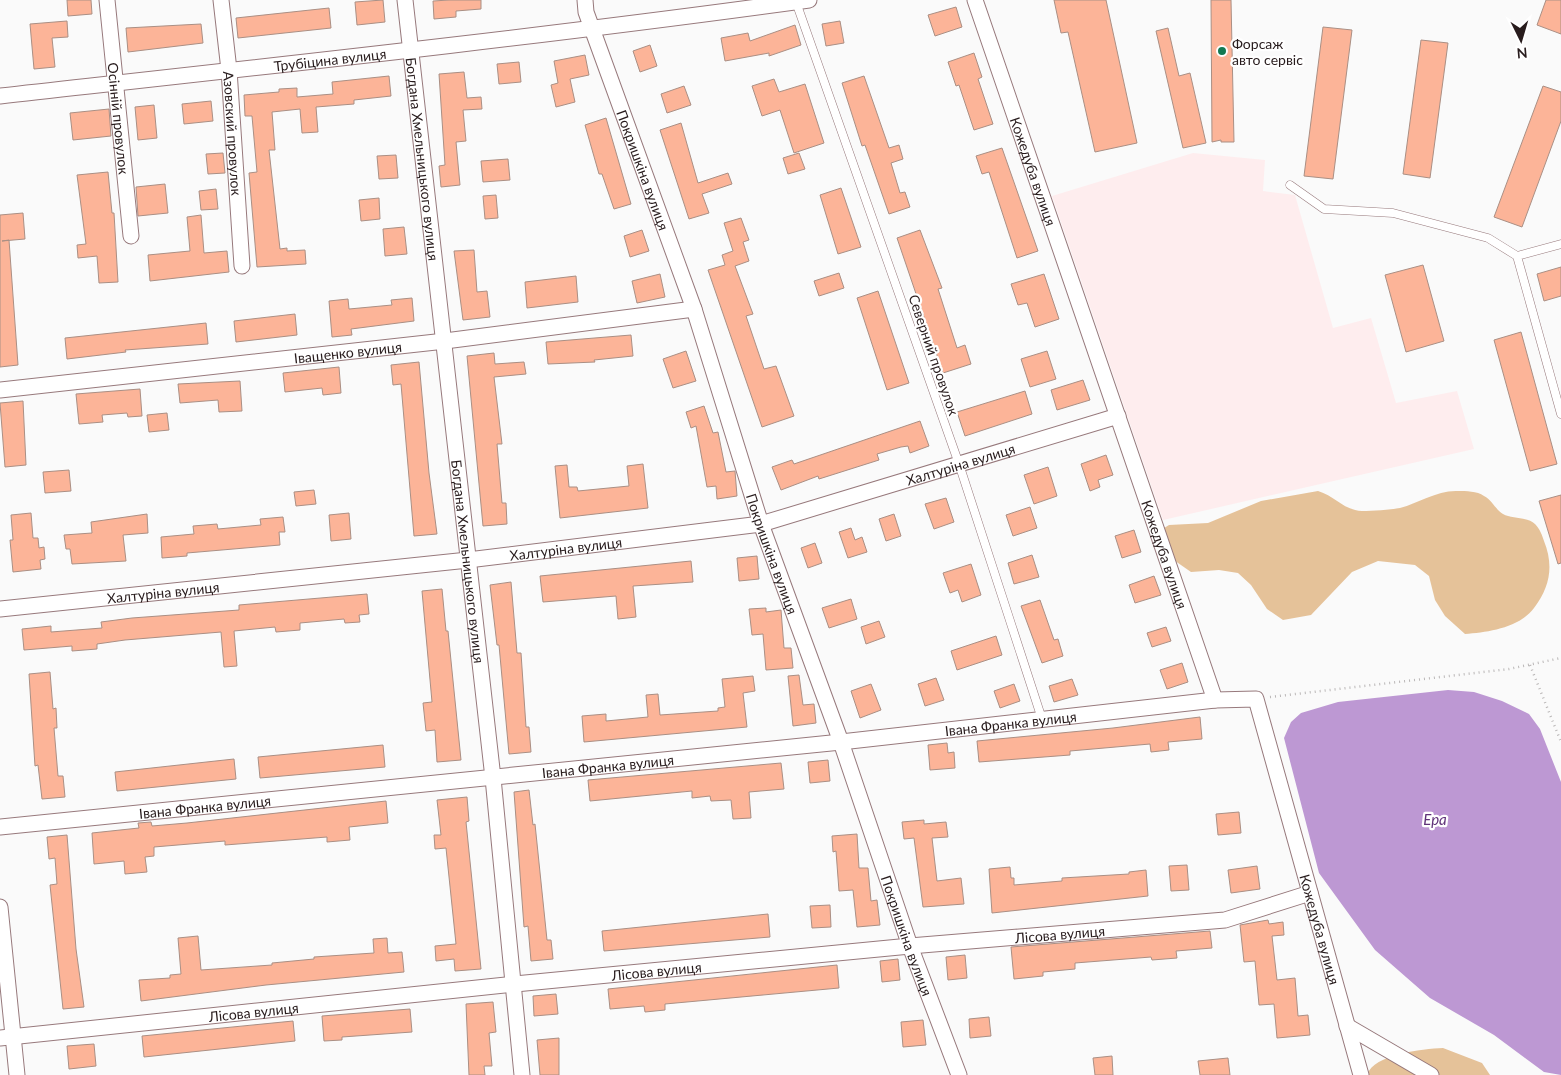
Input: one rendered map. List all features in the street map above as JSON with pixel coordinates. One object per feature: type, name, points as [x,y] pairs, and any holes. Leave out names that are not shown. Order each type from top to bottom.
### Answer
[{"type":"street","name":"Осінній провулок","points":[[107,0],[131,236]]},
{"type":"street","name":"Азовский провулок","points":[[221,0],[229,70],[242,266]]},
{"type":"street","name":"Богдана Хмельницького вулиця","points":[[405,0],[446,341],[468,560],[494,778],[522,1075]]},
{"type":"street","name":"Покришкіна вулиця","points":[[585,0],[586,12],[694,309],[761,524],[841,742],[910,946],[959,1075]]},
{"type":"street","name":"Кожедуба вулиця","points":[[975,0],[1215,700]]},
{"type":"street","name":"Трубіцина вулиця","points":[[0,96],[593,30],[803,1]]},
{"type":"street","name":"Іващенко вулиця","points":[[0,390],[446,341],[694,309]]},
{"type":"street","name":"Халтуріна вулиця","points":[[0,609],[468,560],[761,524],[1118,416]]},
{"type":"street","name":"Кожедуба вулиця","points":[[1256,699],[1361,1075]]},
{"type":"street","points":[[1215,700],[1256,699]]},
{"type":"street","name":"Івана Франка вулиця","points":[[0,827],[841,742],[1215,700]]},
{"type":"street","name":"Лісова вулиця","points":[[7,1038],[514,984],[910,946],[1225,920],[1310,893]]},
{"type":"street","points":[[0,907],[7,1038],[17,1075]]},
{"type":"street","points":[[1347,1026],[1431,1075]]},
{"type":"lane","name":"Северний провулок","points":[[803,1],[959,464],[1042,719]]},
{"type":"lane","points":[[1290,185],[1324,209],[1393,213],[1488,238],[1517,256],[1561,414]]},
{"type":"lane","points":[[1517,256],[1561,244]]},
{"type":"path","points":[[1256,699],[1530,665],[1561,658]]},
{"type":"path","points":[[1530,665],[1561,742]]},
{"type":"shaded area","points":[[1193,153],[1265,160],[1263,191],[1295,195],[1333,328],[1371,318],[1396,403],[1457,391],[1474,449],[1163,520],[1052,196]]},
{"type":"shaded area","points":[[1318,491],[1344,506],[1362,511],[1400,508],[1450,491],[1468,491],[1481,494],[1503,514],[1528,520],[1535,524],[1541,532],[1549,559],[1549,576],[1544,592],[1528,615],[1520,620],[1502,628],[1465,634],[1445,616],[1435,600],[1429,576],[1415,565],[1378,561],[1352,572],[1311,615],[1283,620],[1267,609],[1251,585],[1238,573],[1219,570],[1191,572],[1168,556],[1161,530],[1169,525],[1208,523],[1261,501]]},
{"type":"shaded area","points":[[1443,1048],[1482,1063],[1490,1075],[1367,1075],[1371,1068],[1389,1057],[1412,1051]]},
{"type":"water","name":"Ера","points":[[1448,690],[1474,692],[1502,701],[1529,714],[1540,729],[1561,782],[1561,1075],[1544,1072],[1494,1035],[1430,998],[1375,950],[1319,873],[1284,738],[1291,722],[1301,713],[1338,702]]},
{"type":"building","points":[[67,0],[91,0],[92,14],[68,16]]},
{"type":"building","points":[[383,0],[385,22],[357,25],[355,2]]},
{"type":"building","points":[[481,0],[481,9],[456,11],[456,17],[434,19],[433,1]]},
{"type":"building","points":[[1054,0],[1106,0],[1137,143],[1095,152],[1068,32],[1061,33]]},
{"type":"building","name":"Форсаж авто сервіс","points":[[1211,0],[1231,0],[1234,142],[1221,142],[1221,140],[1212,142]]},
{"type":"building","points":[[1546,0],[1561,0],[1561,34],[1537,25]]},
{"type":"building","points":[[956,7],[962,27],[935,36],[928,15]]},
{"type":"building","points":[[329,8],[331,28],[238,38],[236,18]]},
{"type":"building","points":[[67,21],[68,37],[52,38],[55,67],[34,69],[30,24]]},
{"type":"building","points":[[840,21],[844,43],[826,46],[822,24]]},
{"type":"building","points":[[201,24],[203,43],[128,52],[126,28]]},
{"type":"building","points":[[795,25],[801,45],[769,56],[769,53],[725,61],[721,38],[748,33],[750,41]]},
{"type":"building","points":[[1323,27],[1352,30],[1333,179],[1304,176]]},
{"type":"building","points":[[1168,28],[1179,76],[1190,73],[1206,143],[1183,148],[1156,31]]},
{"type":"building","points":[[1421,40],[1448,43],[1430,178],[1403,174]]},
{"type":"building","points":[[650,45],[657,66],[640,72],[633,51]]},
{"type":"building","points":[[974,53],[982,77],[978,79],[993,124],[974,130],[959,85],[956,86],[948,62]]},
{"type":"building","points":[[585,55],[589,75],[570,79],[575,102],[556,107],[551,85],[558,83],[554,61]]},
{"type":"building","points":[[519,62],[521,82],[499,84],[497,64]]},
{"type":"building","points":[[464,72],[467,98],[481,97],[482,109],[463,110],[466,141],[456,142],[460,185],[441,187],[439,166],[445,165],[439,74]]},
{"type":"building","points":[[389,76],[391,96],[354,100],[354,104],[316,107],[318,132],[302,133],[300,109],[272,112],[275,150],[269,150],[280,249],[287,248],[287,251],[305,250],[306,264],[257,267],[249,173],[257,172],[252,116],[245,116],[244,95],[279,92],[279,89],[297,88],[297,97],[333,94],[332,82]]},
{"type":"building","points":[[864,76],[889,148],[899,145],[903,159],[891,163],[900,193],[905,192],[910,207],[889,214],[865,145],[862,146],[842,83]]},
{"type":"building","points":[[774,79],[779,92],[805,84],[824,143],[794,153],[780,110],[762,116],[752,86]]},
{"type":"building","points":[[684,86],[691,105],[667,113],[661,94]]},
{"type":"building","points":[[1543,86],[1561,92],[1561,121],[1522,227],[1494,217]]},
{"type":"building","points":[[211,101],[213,121],[184,124],[182,104]]},
{"type":"building","points":[[154,105],[157,138],[138,140],[135,107]]},
{"type":"building","points":[[109,109],[111,136],[73,140],[70,113]]},
{"type":"building","points":[[606,118],[631,204],[614,209],[602,174],[599,174],[585,125]]},
{"type":"building","points":[[681,123],[698,183],[728,173],[732,184],[702,194],[709,213],[689,219],[660,130]]},
{"type":"building","points":[[1002,148],[1038,251],[1017,258],[989,172],[982,174],[976,156]]},
{"type":"building","points":[[223,153],[225,173],[208,174],[206,154]]},
{"type":"building","points":[[799,153],[805,169],[788,174],[783,158]]},
{"type":"building","points":[[396,155],[398,178],[379,179],[377,156]]},
{"type":"building","points":[[508,159],[510,180],[483,182],[481,161]]},
{"type":"building","points":[[108,172],[112,213],[114,213],[118,282],[99,283],[97,256],[78,258],[77,245],[86,244],[77,175]]},
{"type":"building","points":[[165,184],[168,213],[138,216],[136,187]]},
{"type":"building","points":[[841,188],[861,247],[838,254],[820,195]]},
{"type":"building","points":[[216,189],[218,209],[201,210],[199,191]]},
{"type":"building","points":[[496,195],[498,218],[485,219],[483,196]]},
{"type":"building","points":[[379,198],[380,219],[361,221],[359,200]]},
{"type":"building","points":[[23,213],[25,239],[9,240],[18,365],[0,367],[0,215]]},
{"type":"building","points":[[201,215],[204,253],[227,251],[229,272],[150,281],[148,255],[190,251],[187,217]]},
{"type":"building","points":[[741,218],[749,240],[743,242],[749,261],[735,266],[753,314],[746,316],[764,369],[776,366],[794,416],[762,427],[708,270],[725,265],[722,255],[733,251],[724,223]]},
{"type":"building","points":[[404,227],[407,254],[385,256],[383,229]]},
{"type":"building","points":[[642,230],[649,251],[630,257],[624,236]]},
{"type":"building","points":[[920,230],[942,288],[938,289],[957,348],[965,345],[971,364],[943,373],[897,238]]},
{"type":"building","points":[[474,250],[477,292],[487,291],[490,317],[463,320],[454,251]]},
{"type":"building","points":[[1423,265],[1444,341],[1406,352],[1385,275]]},
{"type":"building","points":[[1561,267],[1561,296],[1544,301],[1537,274]]},
{"type":"building","points":[[839,273],[844,288],[819,296],[814,281]]},
{"type":"building","points":[[660,274],[665,297],[637,303],[632,281]]},
{"type":"building","points":[[1044,274],[1059,319],[1035,327],[1027,303],[1018,305],[1011,284]]},
{"type":"building","points":[[576,276],[578,302],[527,308],[525,282]]},
{"type":"building","points":[[878,291],[909,383],[887,390],[857,298]]},
{"type":"building","points":[[412,298],[414,321],[351,329],[352,335],[332,337],[329,301],[348,299],[349,309],[392,305],[391,300]]},
{"type":"building","points":[[295,314],[297,335],[236,342],[234,321]]},
{"type":"building","points":[[206,323],[208,344],[125,350],[126,352],[67,359],[65,338]]},
{"type":"building","points":[[1521,332],[1557,464],[1530,471],[1494,340]]},
{"type":"building","points":[[631,335],[633,356],[594,360],[595,362],[548,364],[546,342]]},
{"type":"building","points":[[686,351],[696,381],[673,388],[663,359]]},
{"type":"building","points":[[1047,351],[1056,379],[1030,387],[1021,359]]},
{"type":"building","points":[[494,353],[495,364],[524,362],[526,374],[494,377],[502,444],[497,444],[502,503],[506,503],[507,524],[483,526],[467,356]]},
{"type":"building","points":[[419,362],[429,473],[437,534],[414,536],[401,384],[393,385],[391,365]]},
{"type":"building","points":[[339,367],[341,393],[323,395],[322,388],[285,392],[283,373]]},
{"type":"building","points":[[1083,380],[1090,400],[1057,410],[1051,390]]},
{"type":"building","points":[[240,381],[242,411],[219,412],[218,400],[180,403],[178,384]]},
{"type":"building","points":[[140,389],[142,416],[128,417],[127,413],[102,415],[103,422],[79,424],[76,394]]},
{"type":"building","points":[[1025,391],[1032,414],[965,436],[957,412]]},
{"type":"building","points":[[23,401],[26,465],[5,467],[0,403]]},
{"type":"building","points":[[704,406],[713,433],[718,432],[726,472],[735,471],[737,496],[717,499],[716,486],[707,487],[696,426],[691,428],[686,412]]},
{"type":"building","points":[[167,413],[169,430],[149,432],[147,415]]},
{"type":"building","points":[[920,421],[929,446],[910,453],[908,446],[877,454],[879,460],[819,479],[818,476],[781,490],[772,467],[792,460],[794,464]]},
{"type":"building","points":[[1106,455],[1113,475],[1098,480],[1100,487],[1090,491],[1081,464]]},
{"type":"building","points":[[643,464],[648,508],[560,518],[555,466],[567,465],[569,487],[577,487],[578,491],[629,486],[627,466]]},
{"type":"building","points":[[1048,467],[1057,496],[1034,504],[1024,475]]},
{"type":"building","points":[[69,470],[71,491],[45,493],[43,472]]},
{"type":"building","points":[[314,490],[316,504],[296,506],[294,492]]},
{"type":"building","points":[[1561,495],[1561,563],[1558,564],[1539,501]]},
{"type":"building","points":[[946,498],[954,522],[934,529],[925,504]]},
{"type":"building","points":[[1030,507],[1037,528],[1013,536],[1006,515]]},
{"type":"building","points":[[31,513],[33,538],[38,538],[39,548],[44,547],[45,559],[40,560],[41,569],[13,572],[10,540],[13,540],[11,515]]},
{"type":"building","points":[[349,513],[351,539],[331,541],[329,515]]},
{"type":"building","points":[[147,514],[148,533],[123,535],[126,561],[72,564],[70,549],[66,549],[64,535],[92,533],[91,522]]},
{"type":"building","points":[[894,514],[901,536],[886,541],[879,519]]},
{"type":"building","points":[[283,517],[285,532],[279,532],[280,545],[187,553],[187,556],[162,558],[161,537],[194,534],[193,526],[217,524],[218,529],[261,525],[260,519]]},
{"type":"building","points":[[851,528],[855,540],[862,537],[867,552],[848,558],[839,532]]},
{"type":"building","points":[[1134,530],[1141,552],[1122,558],[1115,536]]},
{"type":"building","points":[[815,543],[822,563],[808,568],[801,548]]},
{"type":"building","points":[[1032,555],[1039,577],[1014,584],[1008,563]]},
{"type":"building","points":[[757,556],[759,579],[739,581],[737,558]]},
{"type":"building","points":[[691,561],[693,582],[633,586],[636,617],[618,619],[616,596],[543,602],[540,576]]},
{"type":"building","points":[[971,564],[981,595],[962,602],[958,590],[950,593],[943,573]]},
{"type":"building","points":[[1154,576],[1161,595],[1135,603],[1129,585]]},
{"type":"building","points":[[511,582],[517,653],[521,653],[526,727],[529,727],[531,752],[509,754],[499,645],[497,645],[490,585]]},
{"type":"building","points":[[442,589],[461,760],[437,762],[435,730],[426,731],[423,703],[432,702],[422,591]]},
{"type":"building","points":[[367,594],[369,614],[359,615],[360,622],[345,623],[344,619],[300,623],[300,630],[276,632],[275,627],[234,631],[237,666],[224,667],[221,632],[125,640],[97,644],[97,649],[72,651],[72,646],[24,650],[22,629],[51,626],[51,632],[102,628],[101,622],[132,618],[239,610],[239,605]]},
{"type":"building","points":[[851,599],[857,619],[829,628],[822,608]]},
{"type":"building","points":[[1040,600],[1054,640],[1058,639],[1063,656],[1042,663],[1021,606]]},
{"type":"building","points":[[766,608],[766,612],[781,610],[784,648],[791,648],[793,668],[766,670],[763,634],[752,635],[749,609]]},
{"type":"building","points":[[879,621],[885,637],[866,644],[861,627]]},
{"type":"building","points":[[1166,627],[1171,641],[1152,647],[1147,633]]},
{"type":"building","points":[[996,636],[1002,655],[957,670],[951,651]]},
{"type":"building","points":[[1182,663],[1188,682],[1167,689],[1160,670]]},
{"type":"building","points":[[50,672],[53,709],[56,708],[57,728],[54,728],[58,776],[63,776],[65,797],[42,799],[38,765],[35,766],[29,674]]},
{"type":"building","points":[[799,675],[803,705],[814,704],[816,723],[793,726],[788,676]]},
{"type":"building","points":[[753,676],[755,691],[743,693],[747,727],[584,742],[582,716],[606,714],[606,721],[648,717],[646,695],[658,694],[660,715],[718,711],[718,708],[725,707],[722,679]]},
{"type":"building","points":[[936,678],[944,700],[925,706],[918,684]]},
{"type":"building","points":[[1072,679],[1078,695],[1054,702],[1049,686]]},
{"type":"building","points":[[871,684],[881,710],[860,718],[851,691]]},
{"type":"building","points":[[1014,684],[1020,701],[1000,708],[994,691]]},
{"type":"building","points":[[1200,717],[1202,739],[1168,742],[1169,750],[1151,752],[1150,744],[1070,751],[1070,755],[979,762],[977,741],[1113,728]]},
{"type":"building","points":[[947,743],[948,753],[954,752],[955,768],[930,770],[928,745]]},
{"type":"building","points":[[383,745],[385,767],[260,778],[258,757]]},
{"type":"building","points":[[234,759],[236,779],[117,791],[115,772]]},
{"type":"building","points":[[828,760],[830,781],[810,783],[808,762]]},
{"type":"building","points":[[781,763],[784,789],[749,792],[751,818],[733,819],[731,800],[711,801],[710,796],[692,798],[692,791],[590,801],[588,780]]},
{"type":"building","points":[[529,790],[533,825],[535,824],[547,940],[551,940],[553,959],[531,961],[528,926],[524,927],[514,792]]},
{"type":"building","points":[[467,797],[469,821],[466,822],[481,969],[455,971],[454,959],[436,961],[435,946],[456,944],[446,848],[435,849],[434,835],[441,835],[437,800]]},
{"type":"building","points":[[386,801],[388,823],[349,827],[350,840],[327,842],[327,837],[225,845],[225,841],[154,847],[154,856],[145,857],[147,872],[125,874],[124,861],[94,864],[92,833],[139,828],[138,823],[151,822],[152,826],[187,823]]},
{"type":"building","points":[[1239,812],[1241,833],[1218,835],[1216,814]]},
{"type":"building","points":[[924,820],[924,824],[946,822],[948,837],[932,838],[937,881],[961,878],[964,904],[923,907],[914,838],[904,839],[902,822]]},
{"type":"building","points":[[857,834],[859,868],[868,868],[871,901],[877,900],[880,925],[857,927],[853,890],[839,891],[836,851],[833,852],[832,836]]},
{"type":"building","points":[[67,835],[76,949],[84,1007],[63,1009],[50,885],[57,884],[55,858],[49,859],[47,837]]},
{"type":"building","points":[[1187,865],[1189,890],[1171,891],[1169,866]]},
{"type":"building","points":[[1257,866],[1260,889],[1231,893],[1228,870]]},
{"type":"building","points":[[1010,867],[1011,878],[1014,878],[1014,885],[1062,881],[1062,878],[1129,874],[1129,872],[1146,870],[1148,896],[992,913],[989,869]]},
{"type":"building","points":[[830,905],[831,927],[812,928],[810,906]]},
{"type":"building","points":[[768,914],[770,937],[604,951],[602,931]]},
{"type":"building","points":[[1268,920],[1269,924],[1283,922],[1284,935],[1272,936],[1277,980],[1295,978],[1298,1016],[1308,1015],[1310,1035],[1277,1038],[1274,1004],[1259,1005],[1255,961],[1244,962],[1240,925]]},
{"type":"building","points":[[1210,931],[1212,948],[1176,951],[1177,958],[1152,960],[1151,957],[1075,963],[1075,969],[1043,972],[1043,976],[1014,979],[1011,947]]},
{"type":"building","points":[[198,936],[201,970],[272,965],[272,963],[314,959],[314,957],[374,953],[373,939],[387,938],[388,953],[402,952],[404,972],[266,985],[141,1001],[139,980],[170,978],[170,975],[181,974],[178,938]]},
{"type":"building","points":[[965,955],[967,978],[948,980],[946,957]]},
{"type":"building","points":[[898,959],[900,980],[882,982],[880,961]]},
{"type":"building","points":[[837,965],[839,988],[665,1004],[665,1010],[645,1012],[644,1006],[610,1009],[608,989]]},
{"type":"building","points":[[556,994],[558,1014],[534,1016],[533,996]]},
{"type":"building","points":[[493,1002],[496,1032],[489,1033],[492,1066],[484,1066],[485,1075],[469,1075],[466,1004]]},
{"type":"building","points":[[410,1009],[412,1032],[342,1037],[342,1040],[324,1041],[322,1016]]},
{"type":"building","points":[[989,1017],[991,1036],[970,1038],[969,1019]]},
{"type":"building","points":[[923,1020],[926,1045],[903,1047],[901,1022]]},
{"type":"building","points":[[293,1021],[295,1041],[144,1057],[142,1036]]},
{"type":"building","points":[[559,1038],[559,1075],[540,1075],[537,1040]]},
{"type":"building","points":[[94,1044],[96,1066],[69,1069],[67,1046]]},
{"type":"building","points":[[1112,1056],[1113,1075],[1095,1075],[1093,1058]]},
{"type":"building","points":[[1228,1058],[1230,1075],[1200,1075],[1198,1061]]},
{"type":"place","name":"Форсаж авто сервіс","points":[[1222,51]]}]
